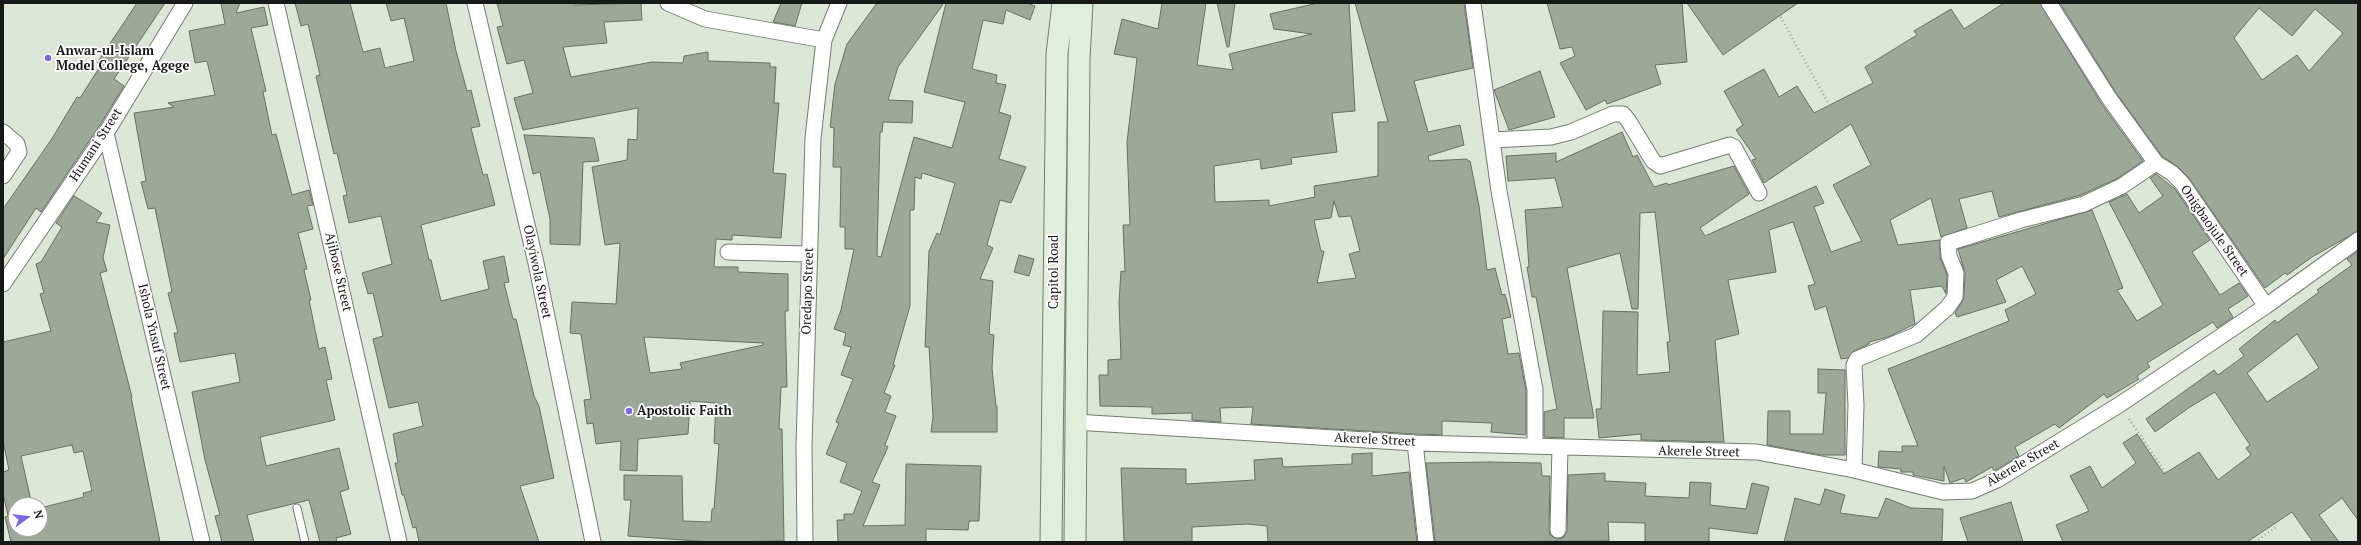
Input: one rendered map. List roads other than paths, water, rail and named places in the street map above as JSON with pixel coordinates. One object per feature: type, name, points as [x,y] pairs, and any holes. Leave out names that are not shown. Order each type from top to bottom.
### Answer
[{"type":"main road","name":"Capitol Road","points":[[1051,542],[1057,54],[1063,3]]},
{"type":"main road","name":"Capitol Road","points":[[1074,542],[1078,59],[1082,3]]},
{"type":"street","name":"Humani Street","points":[[3,284],[106,133],[185,3]]},
{"type":"street","name":"Ajibose Street","points":[[276,3],[399,542]]},
{"type":"street","name":"Olayiwola Street","points":[[475,3],[536,262],[593,542]]},
{"type":"street","points":[[668,3],[705,18],[824,40]]},
{"type":"street","name":"Oredapo Street","points":[[805,542],[804,446],[808,254],[813,138],[824,40],[838,3]]},
{"type":"street","points":[[1473,3],[1492,140],[1535,390],[1535,445]]},
{"type":"street","points":[[1854,470],[1856,405],[1854,365],[1857,359],[1916,335],[1947,308],[1955,297],[1956,273],[1949,256],[1948,243],[2020,220],[2084,204],[2122,186],[2156,163],[2109,98],[2049,3]]},
{"type":"street","points":[[1492,140],[1551,137],[1571,132],[1613,114],[1623,114],[1653,161],[1660,166],[1730,145],[1734,147],[1759,193]]},
{"type":"street","points":[[3,132],[17,144],[19,152],[3,176]]},
{"type":"street","name":"Ishola Yusuf Street","points":[[106,133],[202,542]]},
{"type":"street","name":"Onigbaojule Street","points":[[2156,163],[2172,173],[2182,183],[2266,306]]},
{"type":"street","name":"Akerele Street","points":[[1075,422],[1415,443],[1535,445],[1655,451],[1757,452],[1854,470],[1943,492],[1972,491],[1996,480],[2119,405],[2266,306],[2358,240]]},
{"type":"street","points":[[728,252],[808,254]]},
{"type":"street","points":[[1415,443],[1426,542]]},
{"type":"street","points":[[1558,530],[1560,447]]},
{"type":"lane","points":[[297,508],[305,542]]},
{"type":"place","name":"Anwar-ul-Islam Model College, Agege","points":[[48,58]]},
{"type":"place","name":"Apostolic Faith","points":[[629,411]]}]
